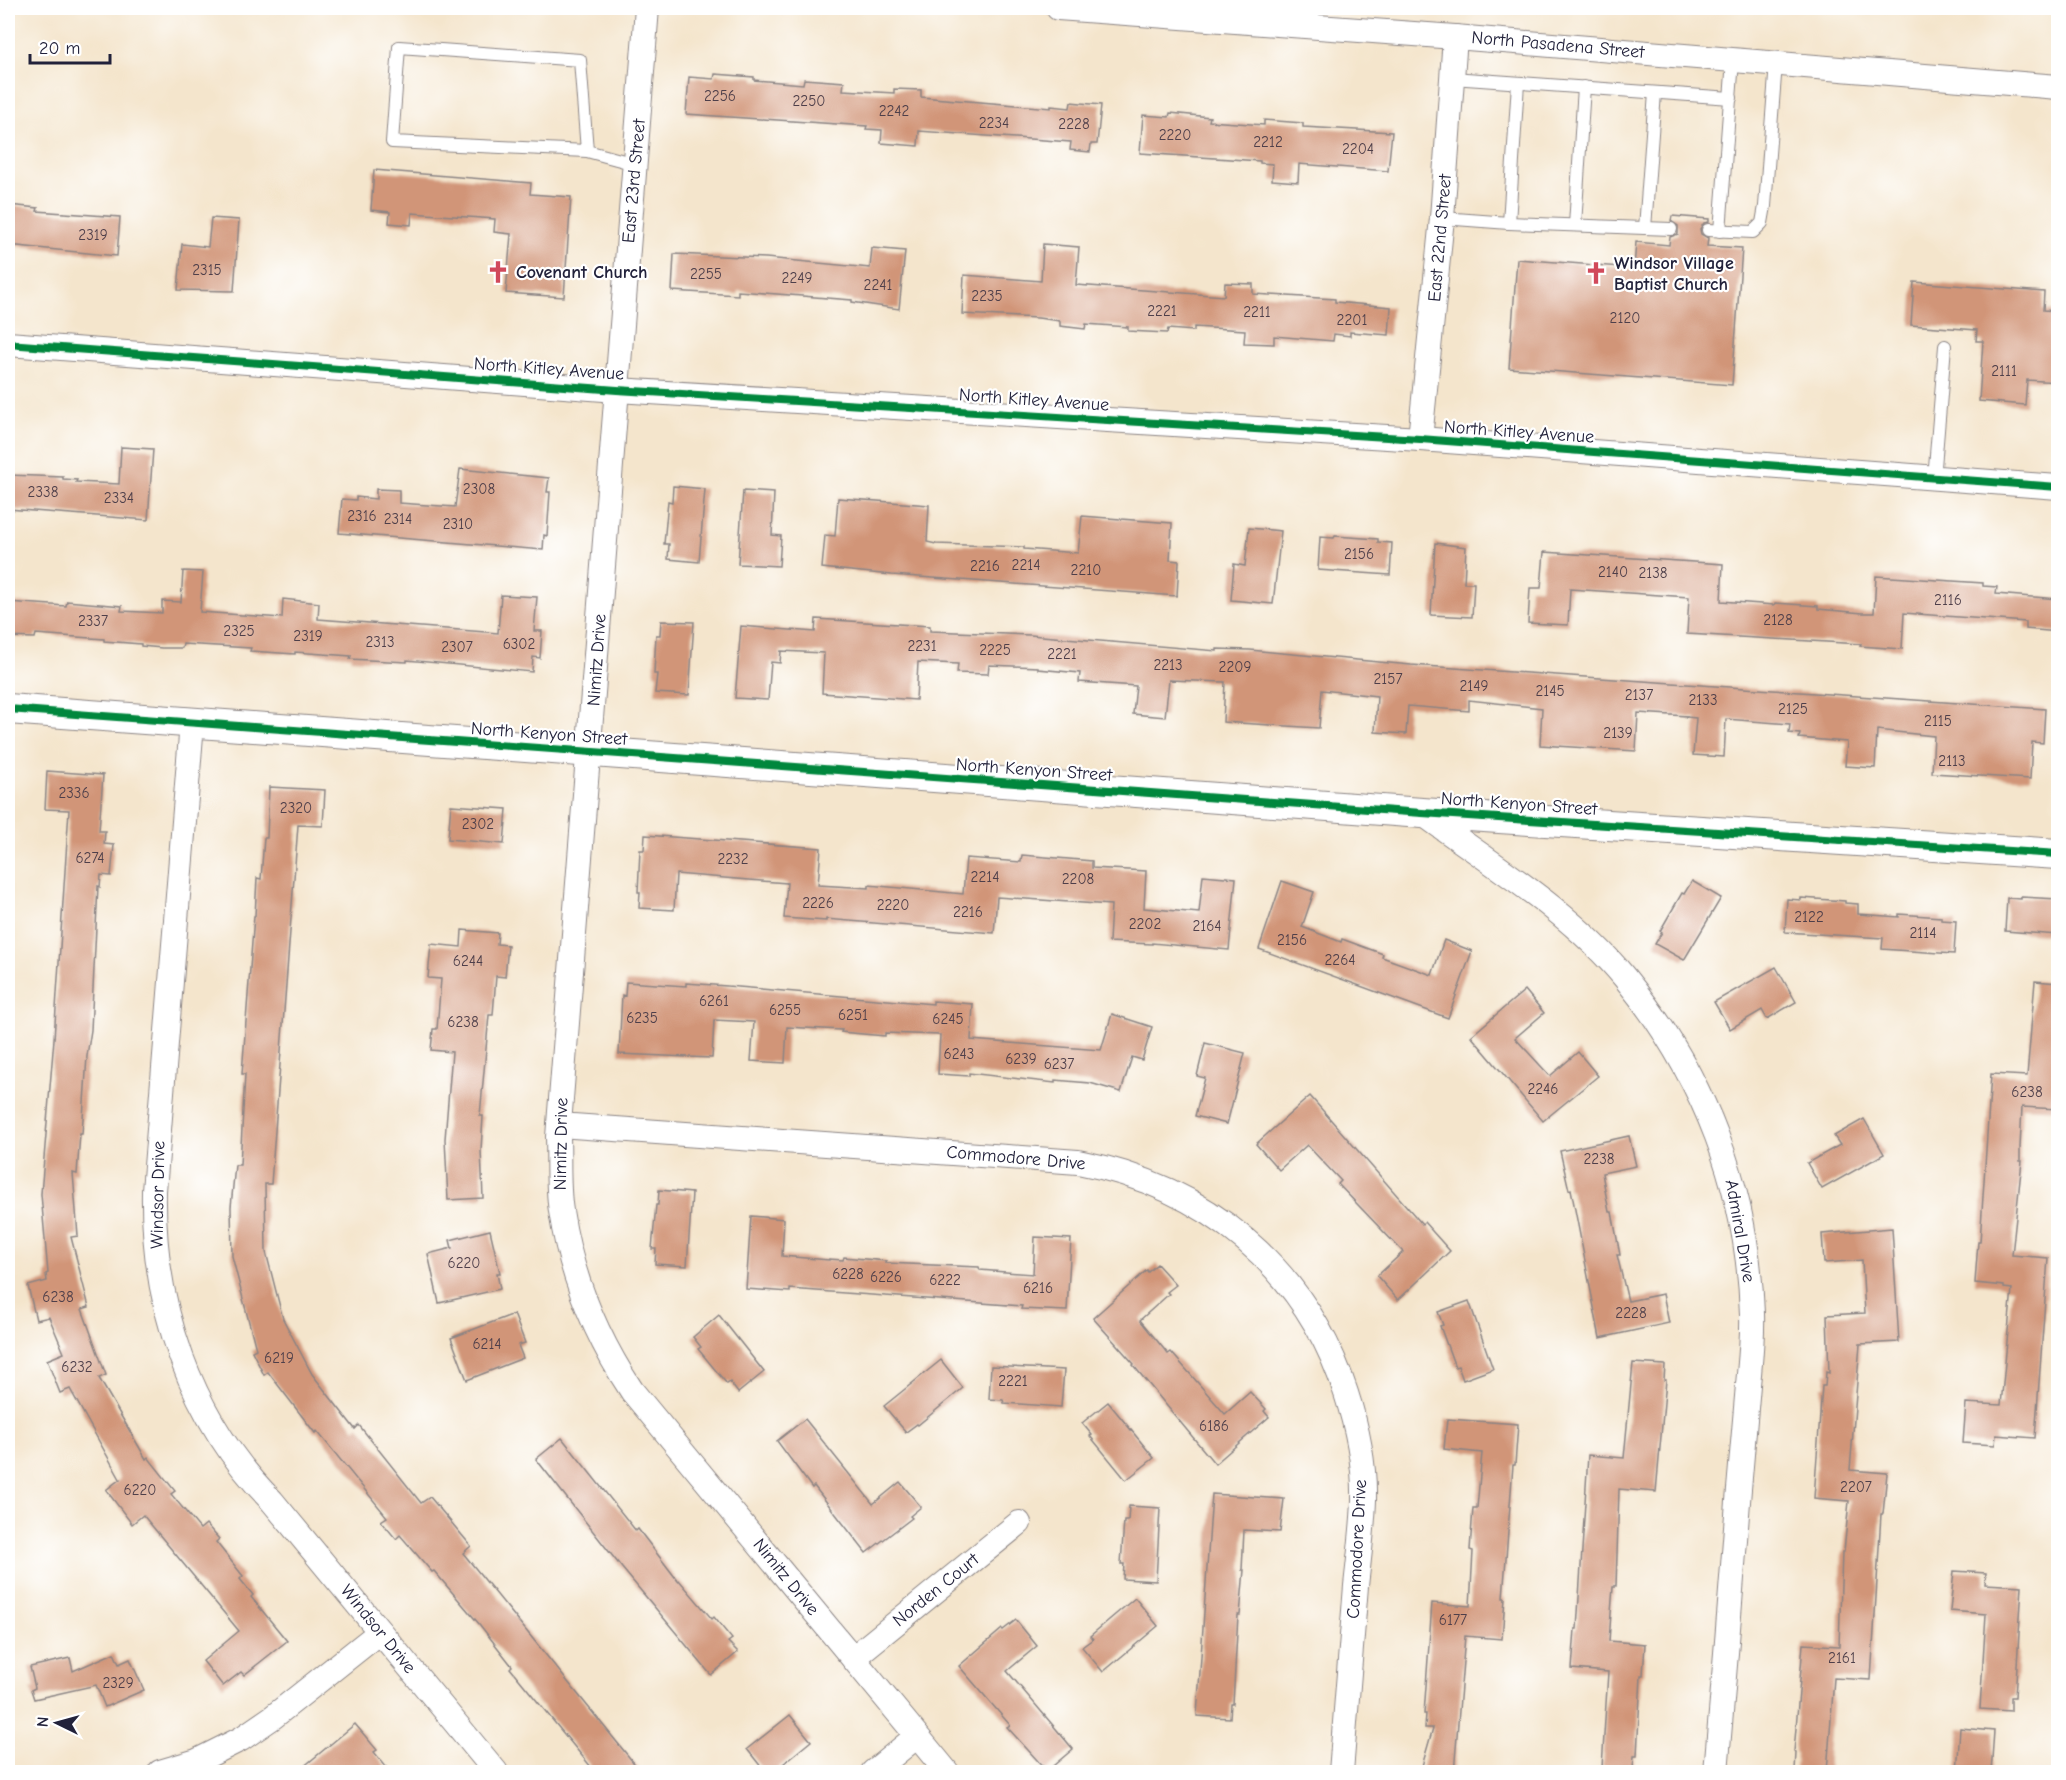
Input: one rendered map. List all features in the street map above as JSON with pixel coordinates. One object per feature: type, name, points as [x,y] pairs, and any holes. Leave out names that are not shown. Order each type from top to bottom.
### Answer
[{"type":"street","name":"East 23rd Street","points":[[617,390],[647,8]]},
{"type":"street","name":"North Pasadena Street","points":[[1058,8],[1455,37],[2058,87]]},
{"type":"street","name":"East 22nd Street","points":[[1420,439],[1442,218],[1455,37]]},
{"type":"street","name":"North Kitley Avenue","points":[[8,344],[617,390],[1420,439],[2058,487]]},
{"type":"street","name":"Nimitz Drive","points":[[617,390],[559,1125],[557,1161],[567,1246],[585,1304],[606,1349],[639,1400],[947,1773]]},
{"type":"street","name":"North Kenyon Street","points":[[8,709],[1422,813],[2058,854]]},
{"type":"street","name":"Windsor Drive","points":[[192,723],[154,1191],[153,1218],[163,1301],[181,1359],[201,1403],[219,1434],[248,1473],[496,1773]]},
{"type":"street","name":"Admiral Drive","points":[[1422,813],[1542,901],[1577,930],[1625,979],[1657,1019],[1696,1084],[1725,1155],[1732,1179],[1749,1267],[1752,1344],[1716,1773]]},
{"type":"street","name":"Commodore Drive","points":[[559,1125],[1078,1162],[1136,1176],[1171,1190],[1203,1208],[1241,1236],[1285,1278],[1312,1317],[1344,1382],[1357,1429],[1364,1501],[1341,1773]]},
{"type":"street","name":"Norden Court","points":[[853,1658],[1019,1523]]},
{"type":"street","points":[[160,1773],[197,1761],[241,1739],[273,1717],[380,1632]]},
{"type":"street","points":[[873,1773],[917,1736]]},
{"type":"lane","points":[[587,151],[580,60],[399,47],[392,142],[587,151],[635,164]]},
{"type":"lane","points":[[1733,60],[1731,98],[1714,230],[1753,232],[1762,223],[1766,206],[1776,63]]},
{"type":"lane","points":[[1452,78],[1731,98]]},
{"type":"lane","points":[[1509,223],[1518,83]]},
{"type":"lane","points":[[1575,225],[1584,87]]},
{"type":"lane","points":[[1645,228],[1655,93]]},
{"type":"lane","points":[[1442,218],[1671,229]]},
{"type":"lane","points":[[1934,478],[1945,346]]},
{"type":"building","points":[[715,74],[803,84],[804,79],[844,82],[843,90],[894,93],[894,89],[921,90],[921,97],[1051,108],[1051,106],[1070,108],[1071,102],[1101,105],[1097,144],[1091,144],[1090,152],[1070,150],[1071,142],[919,131],[918,146],[881,143],[882,130],[866,129],[867,126],[686,114],[689,77],[714,79]]},
{"type":"building","points":[[1170,113],[1210,117],[1209,121],[1264,125],[1264,120],[1303,123],[1303,127],[1392,132],[1388,171],[1299,164],[1298,182],[1272,180],[1273,164],[1260,163],[1260,161],[1140,153],[1143,115],[1169,117]]},
{"type":"building","points":[[374,170],[531,183],[530,194],[571,197],[564,297],[506,293],[511,234],[494,232],[495,219],[412,213],[411,225],[389,223],[390,212],[371,210]]},
{"type":"building","points":[[8,205],[38,208],[37,211],[120,217],[117,256],[8,245]]},
{"type":"building","points":[[1672,216],[1709,219],[1709,222],[1704,223],[1700,229],[1701,234],[1708,238],[1707,246],[1742,248],[1732,385],[1509,368],[1517,259],[1634,268],[1636,242],[1669,245],[1670,237],[1678,234],[1678,226],[1671,221]]},
{"type":"building","points":[[211,218],[239,220],[234,291],[178,290],[182,244],[208,247]]},
{"type":"building","points":[[1043,244],[1079,247],[1076,285],[1224,296],[1225,283],[1253,284],[1253,294],[1335,299],[1335,302],[1391,307],[1389,335],[1350,332],[1350,336],[1334,334],[1333,341],[1274,336],[1274,344],[1244,343],[1245,330],[1194,327],[1194,331],[1168,329],[1167,333],[1128,331],[1128,327],[1086,324],[1085,329],[1060,326],[1060,321],[1038,318],[962,314],[964,275],[1041,281]]},
{"type":"building","points":[[872,248],[905,251],[899,309],[852,302],[852,300],[738,291],[738,295],[672,291],[674,254],[766,258],[870,268]]},
{"type":"building","points":[[1914,282],[2044,292],[2043,310],[2058,311],[2058,382],[2027,380],[2025,405],[1979,401],[1983,341],[1976,341],[1977,330],[1911,325]]},
{"type":"building","points":[[121,447],[153,449],[148,520],[8,509],[8,475],[63,477],[63,479],[77,480],[76,482],[119,484]]},
{"type":"building","points":[[460,469],[549,478],[547,536],[544,535],[543,550],[339,533],[342,499],[356,500],[356,497],[376,499],[376,489],[399,490],[399,503],[455,507]]},
{"type":"building","points":[[673,486],[705,489],[699,562],[668,559],[669,544],[664,544],[668,501],[672,502]]},
{"type":"building","points":[[743,491],[774,493],[772,535],[781,536],[779,566],[738,564]]},
{"type":"building","points":[[838,498],[929,505],[927,542],[936,544],[1024,547],[1024,549],[1078,553],[1082,516],[1172,523],[1170,560],[1179,561],[1177,596],[822,568],[825,535],[835,536]]},
{"type":"building","points":[[1249,528],[1281,531],[1273,604],[1231,600],[1234,564],[1245,566]]},
{"type":"building","points":[[1335,536],[1378,539],[1378,542],[1392,543],[1390,575],[1318,570],[1320,537],[1334,538]]},
{"type":"building","points":[[1435,543],[1466,547],[1464,583],[1474,583],[1472,617],[1431,615]]},
{"type":"building","points":[[1544,552],[1723,564],[1721,601],[1818,606],[1818,609],[1863,613],[1874,613],[1876,576],[1983,583],[1983,586],[1997,587],[1996,594],[2058,599],[2058,632],[2026,629],[2026,622],[1904,613],[1902,649],[1860,646],[1861,644],[1687,634],[1689,597],[1570,589],[1568,625],[1528,623],[1530,588],[1541,588]]},
{"type":"building","points":[[183,571],[203,572],[200,612],[282,618],[283,599],[319,603],[318,619],[498,633],[501,595],[537,597],[534,631],[542,631],[540,658],[533,657],[532,672],[407,660],[407,662],[350,659],[351,656],[250,651],[251,648],[183,644],[182,648],[162,648],[104,641],[104,639],[36,634],[35,638],[8,637],[8,602],[66,606],[67,601],[122,606],[121,611],[162,613],[162,601],[181,602]]},
{"type":"building","points":[[816,619],[930,626],[930,631],[1030,635],[1217,651],[1217,649],[1250,650],[1411,665],[2045,709],[2043,743],[2032,742],[2030,779],[1932,773],[1934,736],[1877,730],[1875,768],[1845,766],[1847,742],[1799,738],[1800,734],[1789,733],[1790,724],[1726,719],[1724,757],[1693,755],[1696,718],[1687,716],[1638,713],[1636,751],[1540,745],[1542,708],[1469,700],[1469,711],[1408,706],[1406,734],[1375,732],[1377,696],[1322,690],[1319,728],[1223,722],[1225,682],[1169,680],[1165,717],[1133,714],[1136,686],[1079,682],[1080,673],[1038,669],[1038,667],[989,665],[988,674],[957,673],[958,664],[918,662],[916,700],[822,693],[824,653],[781,651],[780,663],[771,662],[768,700],[735,698],[741,626],[815,632]]},
{"type":"building","points":[[661,621],[694,622],[689,695],[655,693],[656,635],[660,635]]},
{"type":"building","points":[[47,771],[103,775],[99,831],[105,831],[104,844],[114,845],[111,876],[101,875],[100,887],[98,886],[91,1030],[82,1134],[80,1134],[77,1174],[73,1173],[78,1236],[71,1237],[89,1307],[82,1309],[106,1375],[99,1378],[146,1459],[148,1457],[175,1491],[171,1494],[200,1529],[206,1524],[219,1539],[216,1542],[243,1576],[240,1579],[253,1595],[251,1597],[287,1641],[244,1675],[241,1672],[223,1686],[203,1661],[239,1631],[143,1515],[132,1524],[106,1490],[120,1479],[70,1389],[60,1393],[47,1360],[64,1353],[49,1317],[36,1320],[28,1286],[47,1281],[46,1274],[48,1273],[41,1194],[69,810],[45,809]]},
{"type":"building","points":[[269,787],[325,790],[323,826],[298,825],[271,1184],[265,1184],[266,1252],[283,1319],[312,1374],[355,1429],[359,1425],[421,1503],[430,1497],[471,1546],[463,1553],[642,1773],[596,1773],[510,1668],[512,1666],[480,1625],[434,1571],[432,1572],[400,1535],[396,1539],[381,1521],[387,1517],[317,1431],[315,1433],[268,1372],[264,1375],[252,1351],[256,1349],[232,1256],[231,1207],[235,1165],[240,1165],[245,1074],[242,1074],[254,916],[257,878],[261,879],[264,838],[267,838]]},
{"type":"building","points":[[451,805],[507,809],[504,844],[448,839]]},
{"type":"building","points":[[645,835],[821,848],[818,885],[869,888],[869,885],[963,894],[966,858],[1021,862],[1022,855],[1092,861],[1092,868],[1146,871],[1144,908],[1199,913],[1203,875],[1236,878],[1229,950],[1152,943],[1109,942],[1111,905],[997,897],[994,933],[826,919],[826,921],[784,918],[787,883],[676,874],[674,910],[639,908],[640,850],[644,850]]},
{"type":"building","points":[[1282,881],[1314,892],[1302,927],[1341,942],[1342,939],[1383,954],[1382,957],[1432,975],[1444,940],[1472,951],[1448,1018],[1259,949]]},
{"type":"building","points":[[1692,881],[1721,898],[1684,960],[1655,944],[1682,893],[1684,894]]},
{"type":"building","points":[[2021,897],[2058,899],[2058,935],[2005,931],[2007,898],[2021,899]]},
{"type":"building","points":[[1801,898],[1858,904],[1858,914],[1941,917],[1941,920],[1956,921],[1954,954],[1882,949],[1883,938],[1785,932],[1787,899],[1801,900]]},
{"type":"building","points":[[462,930],[498,933],[497,944],[508,945],[505,977],[496,976],[493,1015],[489,1015],[480,1116],[483,1116],[481,1150],[483,1198],[448,1200],[445,1139],[452,1052],[431,1050],[433,1029],[437,1029],[441,979],[428,978],[431,944],[461,947]]},
{"type":"building","points":[[1776,967],[1796,1002],[1767,1019],[1762,1010],[1730,1029],[1714,1002]]},
{"type":"building","points":[[2035,981],[2058,983],[2058,1109],[2022,1107],[2020,1161],[2022,1161],[2012,1255],[2048,1258],[2035,1438],[1996,1435],[1995,1445],[1963,1443],[1966,1403],[2001,1405],[2012,1289],[1975,1283],[1978,1242],[1980,1242],[1991,1074],[2027,1076]]},
{"type":"building","points":[[626,982],[686,986],[686,983],[933,1004],[933,1001],[973,1004],[971,1040],[1101,1050],[1112,1014],[1152,1027],[1142,1060],[1132,1057],[1121,1092],[1090,1083],[1055,1080],[1055,1083],[969,1073],[969,1076],[938,1074],[940,1035],[885,1033],[885,1036],[841,1032],[842,1030],[787,1027],[785,1063],[751,1061],[754,1022],[714,1020],[712,1058],[619,1054],[622,995],[625,996]]},
{"type":"building","points":[[1525,990],[1544,1013],[1515,1038],[1550,1076],[1578,1052],[1598,1076],[1543,1121],[1471,1036]]},
{"type":"building","points":[[1205,1043],[1245,1053],[1227,1124],[1195,1116],[1205,1078],[1197,1076]]},
{"type":"building","points":[[1310,1096],[1422,1224],[1424,1222],[1450,1251],[1398,1300],[1377,1276],[1403,1252],[1338,1184],[1341,1181],[1307,1145],[1279,1170],[1256,1144]]},
{"type":"building","points":[[1864,1119],[1884,1154],[1822,1189],[1807,1163],[1840,1145],[1834,1136]]},
{"type":"building","points":[[1629,1136],[1636,1166],[1602,1173],[1620,1255],[1617,1255],[1628,1301],[1663,1294],[1669,1323],[1600,1338],[1571,1189],[1569,1190],[1560,1151]]},
{"type":"building","points":[[659,1190],[692,1193],[687,1266],[655,1264],[656,1249],[652,1249]]},
{"type":"building","points":[[751,1216],[784,1219],[782,1256],[829,1260],[843,1260],[844,1257],[886,1261],[885,1263],[979,1267],[980,1270],[1033,1274],[1035,1237],[1071,1239],[1067,1311],[790,1289],[790,1292],[746,1289]]},
{"type":"building","points":[[1892,1228],[1899,1342],[1860,1344],[1850,1470],[1887,1473],[1883,1514],[1881,1514],[1871,1680],[1834,1678],[1827,1772],[1795,1770],[1796,1753],[1794,1752],[1803,1644],[1839,1646],[1842,1552],[1844,1552],[1849,1501],[1814,1498],[1822,1386],[1825,1386],[1826,1372],[1829,1373],[1827,1315],[1865,1313],[1862,1260],[1824,1263],[1822,1234]]},
{"type":"building","points":[[490,1230],[500,1273],[497,1273],[500,1289],[439,1303],[428,1254],[452,1248],[450,1240]]},
{"type":"building","points":[[1157,1264],[1176,1285],[1140,1320],[1168,1354],[1171,1352],[1225,1414],[1250,1392],[1266,1409],[1264,1411],[1269,1417],[1215,1464],[1134,1364],[1093,1318],[1147,1270],[1148,1272]]},
{"type":"building","points":[[1469,1301],[1493,1369],[1463,1380],[1458,1366],[1455,1367],[1440,1326],[1443,1325],[1438,1312]]},
{"type":"building","points":[[514,1314],[525,1343],[518,1345],[523,1358],[467,1380],[451,1338]]},
{"type":"building","points":[[719,1315],[764,1372],[738,1393],[730,1382],[727,1384],[698,1349],[701,1347],[693,1337]]},
{"type":"building","points":[[941,1360],[963,1388],[906,1432],[884,1406]]},
{"type":"building","points":[[1633,1363],[1665,1365],[1664,1380],[1666,1380],[1656,1492],[1619,1489],[1616,1586],[1613,1586],[1609,1641],[1645,1644],[1637,1756],[1634,1756],[1633,1770],[1602,1767],[1608,1672],[1572,1669],[1575,1629],[1577,1629],[1588,1455],[1624,1458]]},
{"type":"building","points":[[991,1366],[1064,1370],[1061,1407],[1004,1403],[1003,1400],[989,1399]]},
{"type":"building","points":[[1108,1402],[1154,1458],[1126,1480],[1082,1423]]},
{"type":"building","points":[[805,1419],[873,1504],[900,1482],[921,1507],[910,1516],[912,1518],[866,1553],[814,1486],[812,1488],[777,1441]]},
{"type":"building","points":[[1447,1419],[1518,1424],[1503,1598],[1505,1598],[1502,1639],[1465,1636],[1454,1773],[1420,1773],[1433,1728],[1425,1728],[1426,1714],[1424,1714],[1432,1603],[1470,1606],[1473,1508],[1477,1508],[1482,1453],[1444,1449]]},
{"type":"building","points":[[562,1438],[678,1581],[712,1619],[714,1617],[732,1639],[728,1642],[738,1652],[711,1675],[536,1459]]},
{"type":"building","points":[[1212,1494],[1284,1499],[1280,1532],[1244,1530],[1242,1570],[1244,1570],[1230,1718],[1197,1716]]},
{"type":"building","points":[[1129,1506],[1160,1508],[1156,1581],[1123,1579],[1124,1564],[1121,1564],[1124,1521],[1128,1521]]},
{"type":"building","points":[[1954,1571],[1986,1573],[1985,1584],[2022,1586],[2015,1697],[2011,1697],[2011,1711],[1980,1709],[1986,1614],[1950,1611]]},
{"type":"building","points":[[1135,1598],[1158,1626],[1103,1672],[1082,1647],[1093,1639],[1090,1636]]},
{"type":"building","points":[[1016,1620],[1037,1646],[1007,1671],[1073,1749],[1047,1771],[1007,1727],[1010,1725],[959,1666]]},
{"type":"building","points":[[114,1653],[119,1664],[130,1659],[144,1690],[105,1707],[96,1685],[34,1699],[31,1690],[35,1688],[30,1667],[70,1658],[73,1671]]},
{"type":"building","points":[[790,1715],[811,1741],[772,1773],[766,1773],[747,1749]]},
{"type":"building","points":[[355,1724],[377,1750],[374,1752],[391,1773],[296,1773]]},
{"type":"building","points":[[1960,1728],[1994,1731],[1991,1773],[1957,1773]]},
{"type":"cycle path","points":[[8,344],[617,390],[1420,439],[2058,487]]},
{"type":"cycle path","points":[[8,709],[1422,813],[2058,854]]},
{"type":"place","name":"Covenant Church","points":[[498,272]]},
{"type":"place","name":"Windsor Village Baptist Church","points":[[1596,273]]}]
